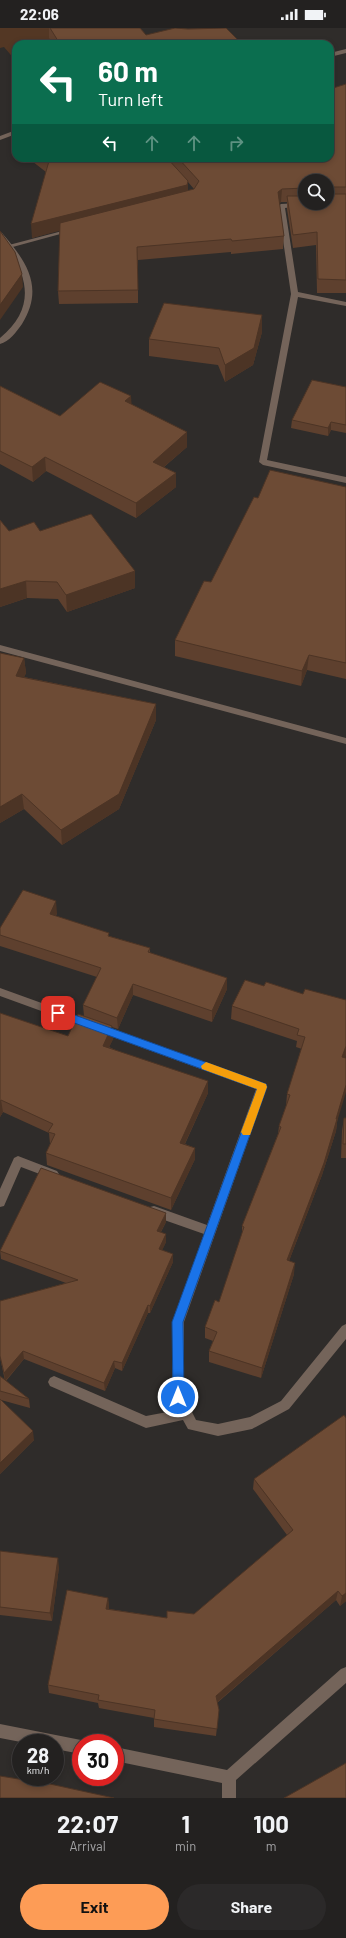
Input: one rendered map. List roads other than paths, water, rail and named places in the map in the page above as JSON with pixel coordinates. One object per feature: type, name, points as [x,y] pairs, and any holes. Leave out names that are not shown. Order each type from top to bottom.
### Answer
[{"type":"street","points":[[334,54],[346,52]]},
{"type":"street","points":[[0,138],[12,134]]},
{"type":"street","points":[[298,205],[281,206],[295,294],[263,462],[346,480]]},
{"type":"street","points":[[9,246],[77,229]]},
{"type":"street","points":[[0,234],[22,262],[29,282],[29,298],[24,316],[11,334],[0,342]]},
{"type":"street","points":[[295,294],[346,304]]},
{"type":"street","points":[[0,648],[346,741]]},
{"type":"street","points":[[0,992],[262,1087],[178,1322],[178,1397],[192,1425],[218,1430],[252,1423],[284,1405],[346,1330]]},
{"type":"street","points":[[0,1202],[18,1161],[63,1177]]},
{"type":"street","points":[[144,1207],[211,1231]]},
{"type":"street","points":[[54,1382],[146,1422],[186,1414]]},
{"type":"street","points":[[228,1798],[229,1776],[346,1674]]},
{"type":"street","points":[[0,1731],[72,1745]]},
{"type":"street","points":[[124,1756],[229,1776]]}]
